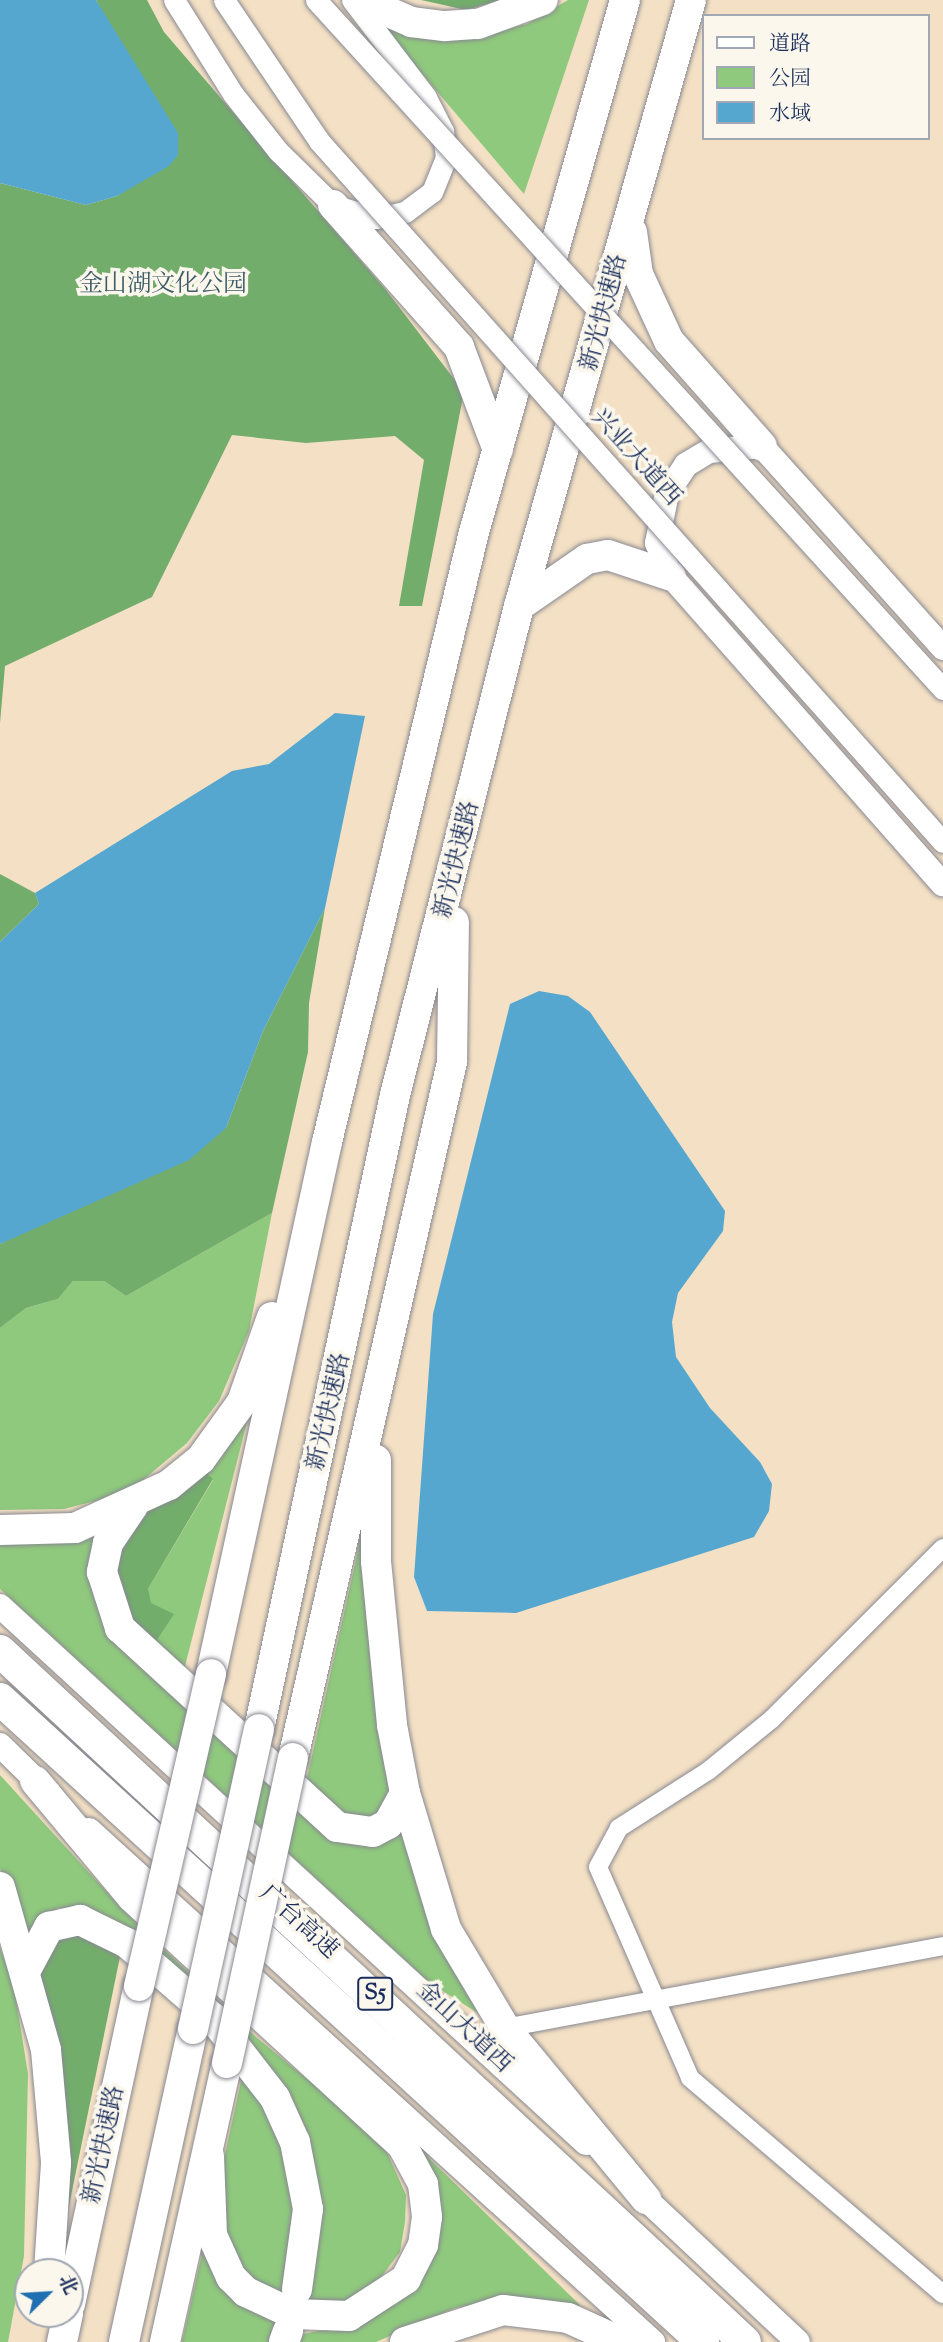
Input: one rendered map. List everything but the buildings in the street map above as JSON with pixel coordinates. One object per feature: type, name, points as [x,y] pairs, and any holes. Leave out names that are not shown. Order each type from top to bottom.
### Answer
[{"type":"highway","points":[[361,0],[411,22],[446,26],[478,24],[543,0]]},
{"type":"highway","points":[[0,1530],[75,1528],[133,1506],[201,1460],[242,1402],[268,1330],[333,1048],[374,948],[498,450],[625,0]]},
{"type":"highway","name":"新光快速路","points":[[124,2342],[396,1096],[455,878],[519,606],[691,0]]},
{"type":"highway","points":[[333,205],[459,347],[498,450]]},
{"type":"highway","points":[[630,221],[638,274],[669,341],[762,446]]},
{"type":"highway","points":[[519,606],[587,559],[617,557],[671,576]]},
{"type":"highway","points":[[165,2342],[209,2156],[293,1758],[379,1391],[452,1062],[455,878]]},
{"type":"highway","name":"新光快速路","points":[[80,2258],[374,948]]},
{"type":"highway","points":[[379,1391],[376,1561],[405,1793],[446,1929],[505,2028],[646,2199]]},
{"type":"highway","points":[[133,1506],[108,1543],[102,1572],[120,1628],[337,1827],[373,1832],[388,1824],[405,1793]]},
{"type":"highway","name":"广台高速","points":[[0,1651],[746,2342]]},
{"type":"highway","name":"广台高速","points":[[0,1699],[703,2342]]},
{"type":"highway","points":[[35,1781],[141,1906],[402,2145],[423,2184],[427,2217],[423,2245],[406,2279],[349,2316],[293,2314],[246,2292],[231,2277],[212,2235],[209,2156]]},
{"type":"highway","points":[[0,1887],[27,1968],[46,2050],[53,2121],[49,2258]]},
{"type":"highway","points":[[27,1968],[49,1927],[80,1920],[127,1943],[213,2018],[275,2098],[295,2142],[308,2209],[298,2289]]},
{"type":"highway","points":[[405,2342],[503,2310],[568,2318],[621,2342]]},
{"type":"main road","points":[[943,648],[762,446],[738,444],[685,465],[659,515],[657,543],[671,576],[943,884]]},
{"type":"main road","name":"金山大道西","points":[[0,1606],[798,2342]]},
{"type":"main road","points":[[0,1745],[35,1781],[653,2342]]},
{"type":"street","points":[[174,0],[233,94],[333,205],[376,218],[405,212],[432,192],[446,158],[443,131],[426,97],[352,0]]},
{"type":"street","name":"兴业大道西","points":[[224,0],[319,141],[943,842]]},
{"type":"street","points":[[316,0],[943,689]]},
{"type":"street","points":[[943,1548],[772,1719],[708,1771],[619,1828],[598,1867],[690,2078],[943,2294]]},
{"type":"street","points":[[505,2028],[657,2002],[943,1946]]},
{"type":"green space","name":"金山湖文化公园","points":[[96,0],[147,0],[164,32],[386,290],[464,392],[422,606],[399,606],[424,460],[395,436],[306,443],[232,435],[152,597],[5,666],[0,723],[0,183],[86,205],[117,196],[178,155]]},
{"type":"green space","points":[[421,0],[501,0],[466,10]]},
{"type":"green space","points":[[568,0],[589,0],[524,194],[379,23],[479,36],[527,24]]},
{"type":"green space","points":[[0,874],[35,893],[39,904],[0,942]]},
{"type":"green space","points":[[325,908],[309,1003],[308,1052],[272,1213],[126,1296],[104,1281],[73,1281],[58,1299],[26,1308],[0,1328],[0,1244],[226,1128],[263,1031]]},
{"type":"green space","points":[[272,1213],[249,1331],[219,1401],[187,1443],[143,1480],[107,1498],[64,1509],[0,1510],[0,1328],[26,1308],[58,1299],[73,1281],[104,1281],[126,1296]]},
{"type":"green space","points":[[239,1421],[247,1422],[182,1678],[151,1649],[148,1589],[213,1480],[203,1470]]},
{"type":"green space","points":[[203,1470],[213,1479],[148,1589],[151,1603],[174,1614],[151,1649],[118,1609],[116,1545],[141,1512]]},
{"type":"green space","points":[[366,1515],[393,1787],[379,1820],[346,1822],[305,1787]]},
{"type":"green space","points":[[108,1527],[95,1588],[343,1840],[400,1825],[481,2015],[430,1983],[0,1589],[0,1540]]},
{"type":"green space","points":[[0,1775],[125,1912],[256,2037],[382,2141],[406,2195],[405,2222],[400,2252],[372,2289],[353,2300],[302,2307],[306,2138],[88,1908],[58,1908],[24,1936],[0,1868]]},
{"type":"green space","points":[[84,1931],[121,1952],[65,2225],[36,1971],[48,1938]]},
{"type":"green space","points":[[0,1947],[14,1987],[28,2074],[24,2256],[14,2258],[14,2310],[8,2342],[0,2342]]},
{"type":"green space","points":[[242,2077],[267,2101],[298,2190],[283,2304],[235,2266],[215,2200]]},
{"type":"green space","points":[[409,2139],[580,2305],[576,2311],[499,2300],[455,2308],[376,2342],[300,2342],[303,2334],[343,2326],[415,2260]]},
{"type":"green space","points":[[205,2241],[281,2322],[274,2342],[182,2342]]},
{"type":"water","points":[[0,0],[96,0],[178,133],[178,155],[169,166],[117,196],[86,205],[0,183]]},
{"type":"water","points":[[335,713],[365,716],[325,908],[263,1031],[226,1128],[189,1160],[0,1244],[0,942],[39,904],[35,893],[232,771],[269,764]]},
{"type":"water","points":[[539,991],[568,996],[590,1012],[725,1211],[723,1231],[678,1293],[672,1322],[676,1357],[710,1408],[760,1462],[772,1484],[769,1511],[754,1537],[516,1613],[427,1611],[414,1577],[433,1314],[510,1004]]}]
